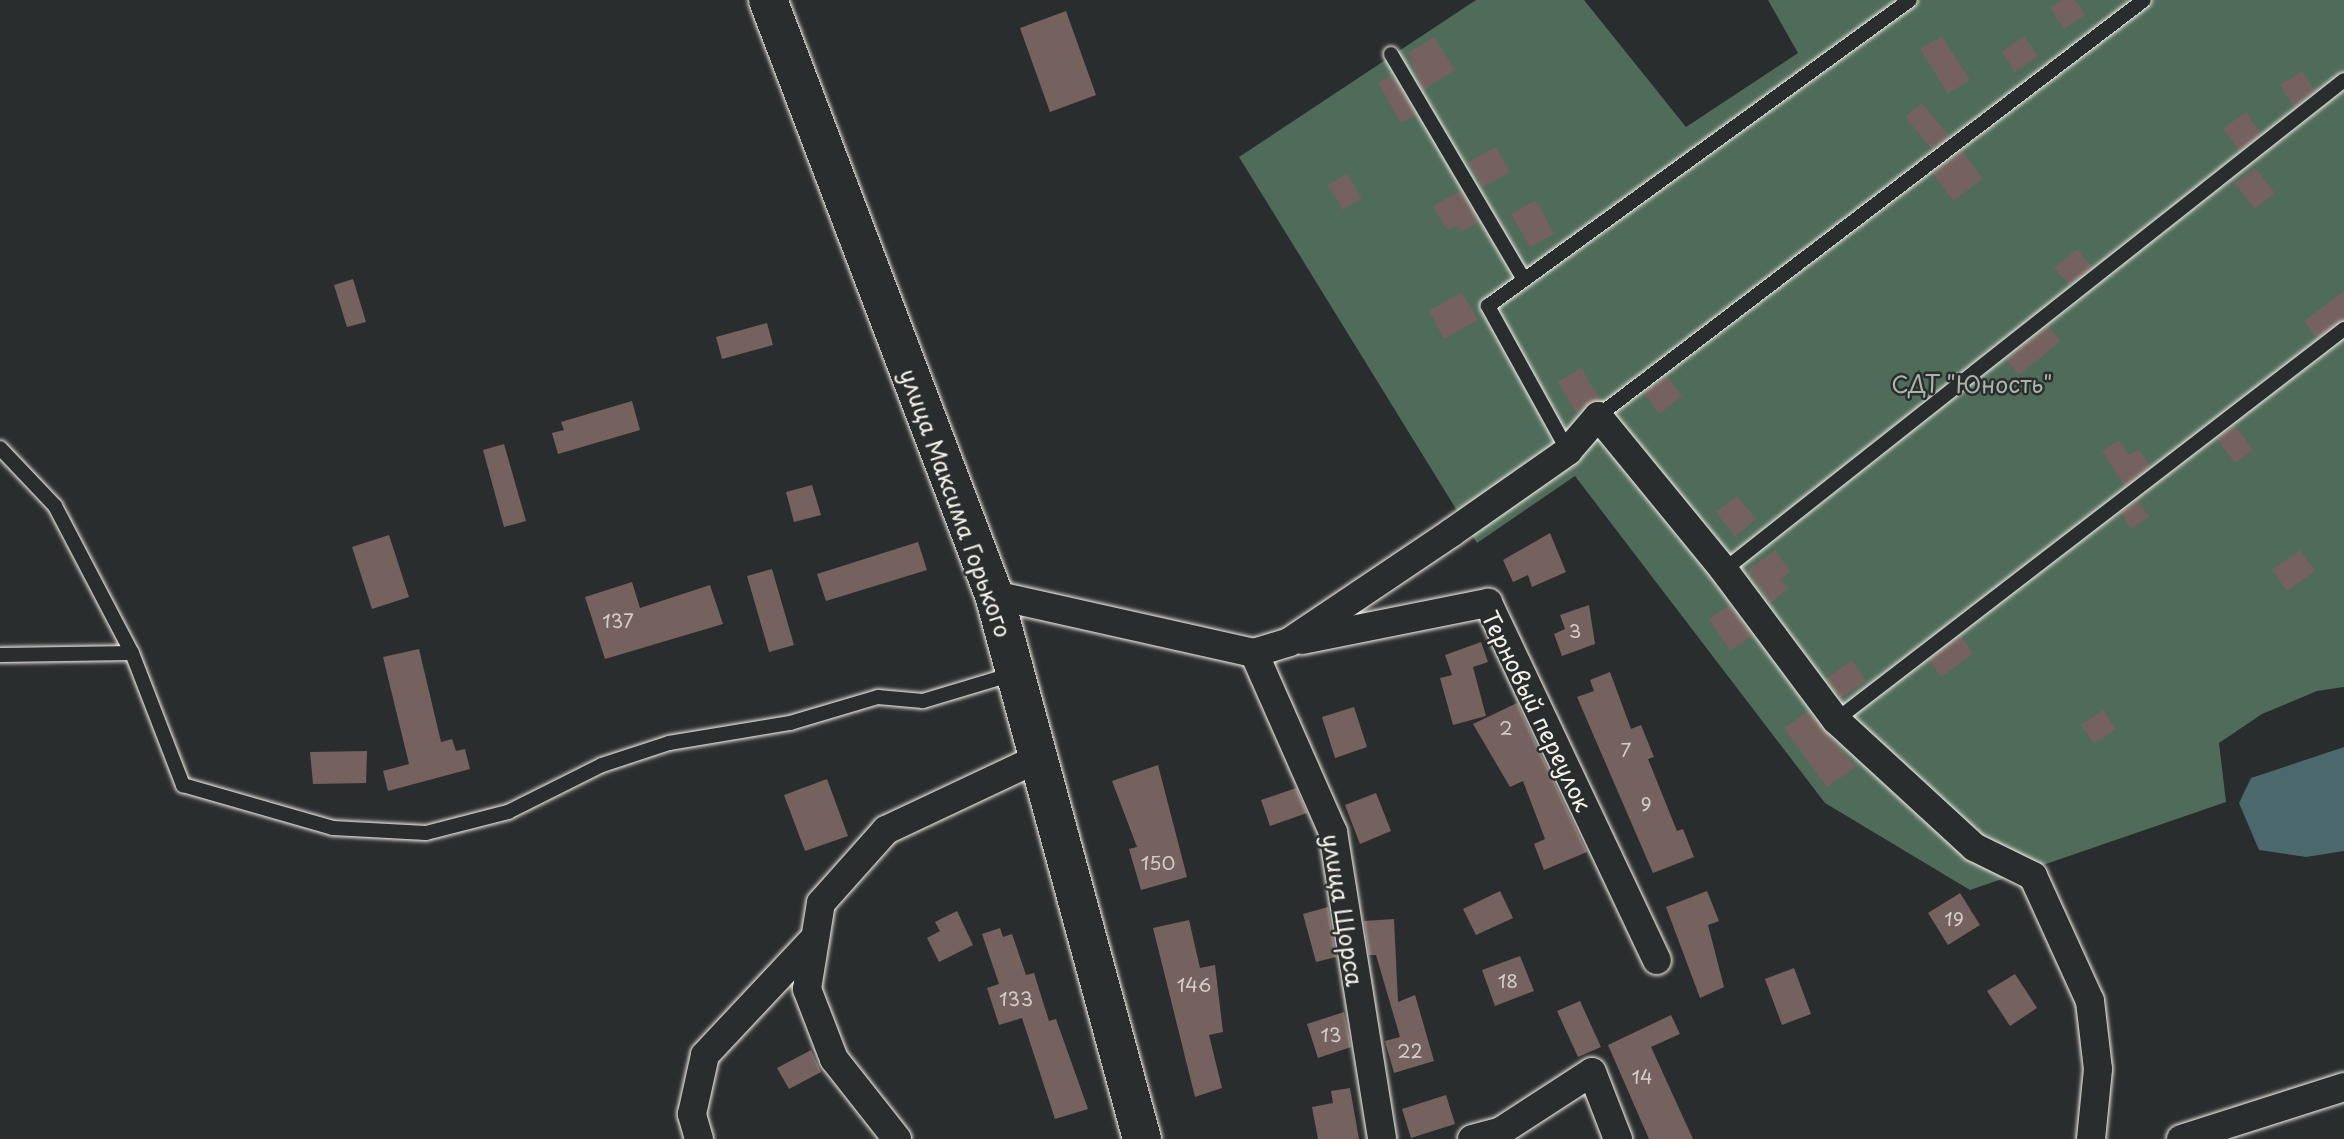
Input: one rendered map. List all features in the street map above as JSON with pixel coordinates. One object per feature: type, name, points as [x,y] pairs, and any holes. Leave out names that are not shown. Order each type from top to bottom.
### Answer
[{"type":"street","name":"улица Максима Горького","points":[[768,0],[994,595],[1142,1139]]},
{"type":"street","points":[[994,595],[1254,653],[1289,642],[1568,451],[1598,416],[1724,570],[1836,720],[1974,847],[2033,876],[2090,1001],[2098,1069],[2091,1139]]},
{"type":"street","name":"Терновый переулок","points":[[1289,642],[1488,603],[1657,960]]},
{"type":"street","name":"улица Щорса","points":[[1254,653],[1333,832],[1382,1139]]},
{"type":"street","points":[[897,1139],[834,1059],[807,989],[821,903],[886,830],[1037,759]]},
{"type":"street","points":[[699,1139],[692,1114],[705,1055],[815,938]]},
{"type":"street","points":[[1472,1139],[1501,1131],[1592,1072],[1618,1139]]},
{"type":"street","points":[[2181,1139],[2344,1087]]},
{"type":"lane","points":[[1568,451],[1488,306],[1910,0]]},
{"type":"lane","points":[[1598,416],[2144,0]]},
{"type":"lane","points":[[1391,54],[1524,280]]},
{"type":"lane","points":[[1724,570],[2344,80]]},
{"type":"lane","points":[[1836,720],[2344,329]]},
{"type":"lane","points":[[0,448],[55,506],[132,653],[183,785],[334,828],[426,833],[509,812],[602,765],[669,743],[790,723],[878,697],[923,701],[1014,673]]},
{"type":"lane","points":[[0,655],[132,653]]},
{"type":"green space","name":"СДТ \"Юность\"","points":[[1476,0],[1584,0],[1686,127],[1798,53],[1768,0],[2344,0],[2344,687],[2317,691],[2262,714],[2219,743],[2226,802],[1970,890],[1825,803],[1575,476],[1477,543],[1239,157]]},
{"type":"water","points":[[2344,747],[2344,851],[2306,857],[2259,850],[2239,803],[2251,778]]},
{"type":"building","points":[[2062,0],[2075,0],[2085,15],[2064,29],[2050,8]]},
{"type":"building","points":[[1066,11],[1096,95],[1050,112],[1020,28]]},
{"type":"building","points":[[1942,36],[1970,80],[1948,94],[1920,49]]},
{"type":"building","points":[[2024,36],[2038,56],[2015,72],[2002,52]]},
{"type":"building","points":[[1434,37],[1455,70],[1423,90],[1408,53]]},
{"type":"building","points":[[2302,71],[2315,91],[2294,107],[2280,85]]},
{"type":"building","points":[[1392,75],[1416,115],[1401,123],[1378,83]]},
{"type":"building","points":[[1922,103],[1949,136],[1932,149],[1905,117]]},
{"type":"building","points":[[2246,112],[2261,134],[2239,150],[2223,128]]},
{"type":"building","points":[[1496,147],[1510,172],[1483,187],[1468,162]]},
{"type":"building","points":[[1962,151],[1983,179],[1953,201],[1933,173]]},
{"type":"building","points":[[2255,168],[2275,193],[2255,209],[2235,184]]},
{"type":"building","points":[[1347,174],[1362,198],[1343,210],[1328,185]]},
{"type":"building","points":[[1460,191],[1479,222],[1461,232],[1457,225],[1447,230],[1433,206]]},
{"type":"building","points":[[1536,200],[1554,234],[1530,247],[1511,214]]},
{"type":"building","points":[[2077,249],[2092,267],[2069,285],[2054,268]]},
{"type":"building","points":[[353,279],[366,322],[347,327],[334,285]]},
{"type":"building","points":[[2344,291],[2344,320],[2317,338],[2304,321]]},
{"type":"building","points":[[1462,292],[1478,320],[1444,339],[1429,311]]},
{"type":"building","points":[[767,323],[773,345],[722,359],[716,337]]},
{"type":"building","points":[[2048,326],[2061,341],[2019,375],[2006,360]]},
{"type":"building","points":[[1581,368],[1600,399],[1576,413],[1558,382]]},
{"type":"building","points":[[1667,376],[1682,396],[1659,414],[1644,393]]},
{"type":"building","points":[[632,401],[640,430],[558,454],[552,433],[564,430],[561,422]]},
{"type":"building","points":[[2235,425],[2253,450],[2235,463],[2217,439]]},
{"type":"building","points":[[2119,440],[2129,455],[2138,449],[2150,466],[2125,486],[2102,451]]},
{"type":"building","points":[[504,444],[526,521],[504,527],[483,450]]},
{"type":"building","points":[[812,485],[821,515],[794,522],[786,492]]},
{"type":"building","points":[[1737,496],[1756,519],[1735,537],[1716,512]]},
{"type":"building","points":[[2138,500],[2149,517],[2131,529],[2121,513]]},
{"type":"building","points":[[1550,533],[1566,572],[1532,587],[1528,575],[1513,582],[1503,560]]},
{"type":"building","points":[[389,535],[409,597],[372,609],[352,547]]},
{"type":"building","points":[[918,542],[927,570],[826,601],[817,574]]},
{"type":"building","points":[[1775,550],[1791,572],[1781,579],[1788,589],[1770,603],[1748,570]]},
{"type":"building","points":[[2300,550],[2315,571],[2287,591],[2272,570]]},
{"type":"building","points":[[772,569],[794,645],[769,652],[747,576]]},
{"type":"building","points":[[632,582],[640,608],[710,585],[723,624],[605,659],[585,597]]},
{"type":"building","points":[[1589,605],[1595,644],[1562,656],[1554,634],[1565,629],[1560,615]]},
{"type":"building","points":[[1729,605],[1752,636],[1730,651],[1709,619]]},
{"type":"building","points":[[1961,636],[1973,654],[1941,677],[1929,660]]},
{"type":"building","points":[[1481,642],[1488,662],[1473,667],[1486,716],[1453,725],[1440,678],[1452,675],[1445,655]]},
{"type":"building","points":[[419,649],[441,742],[452,739],[456,751],[465,749],[470,769],[388,791],[383,771],[409,764],[383,657]]},
{"type":"building","points":[[1852,660],[1866,681],[1841,698],[1826,679]]},
{"type":"building","points":[[1610,672],[1631,729],[1641,725],[1654,757],[1648,759],[1677,831],[1683,829],[1694,857],[1653,873],[1577,697],[1594,691],[1590,680]]},
{"type":"building","points":[[1517,703],[1587,852],[1544,870],[1534,844],[1545,839],[1523,781],[1510,787],[1473,724]]},
{"type":"building","points":[[1354,707],[1367,747],[1335,758],[1322,717]]},
{"type":"building","points":[[2103,710],[2116,729],[2094,744],[2081,725]]},
{"type":"building","points":[[1808,711],[1856,767],[1827,787],[1784,728]]},
{"type":"building","points":[[367,751],[366,783],[313,784],[310,752]]},
{"type":"building","points":[[1158,765],[1187,877],[1141,890],[1129,849],[1137,847],[1112,781]]},
{"type":"building","points":[[827,779],[848,836],[805,851],[784,795]]},
{"type":"building","points":[[1296,788],[1307,813],[1270,826],[1261,800]]},
{"type":"building","points":[[1376,793],[1391,831],[1360,844],[1345,805]]},
{"type":"building","points":[[1500,891],[1513,918],[1476,935],[1463,909]]},
{"type":"building","points":[[1707,891],[1719,921],[1708,925],[1724,987],[1700,998],[1666,907]]},
{"type":"building","points":[[1960,893],[1980,925],[1948,945],[1928,913]]},
{"type":"building","points":[[1328,907],[1336,957],[1316,962],[1303,914]]},
{"type":"building","points":[[957,911],[973,945],[939,962],[927,938],[940,931],[935,922]]},
{"type":"building","points":[[1394,919],[1398,1002],[1415,995],[1434,1061],[1394,1073],[1385,1041],[1400,1037],[1376,955],[1369,955],[1364,921]]},
{"type":"building","points":[[1189,920],[1200,968],[1215,965],[1223,1032],[1209,1035],[1222,1088],[1195,1097],[1153,928]]},
{"type":"building","points":[[1000,928],[1003,937],[1012,934],[1026,975],[1034,973],[1049,1021],[1056,1019],[1088,1109],[1055,1119],[1022,1018],[999,1025],[987,988],[999,984],[982,934]]},
{"type":"building","points":[[1520,956],[1534,991],[1495,1006],[1482,970]]},
{"type":"building","points":[[1794,968],[1811,1014],[1782,1025],[1765,979]]},
{"type":"building","points":[[2015,974],[2037,1008],[2010,1026],[1987,991]]},
{"type":"building","points":[[1580,1001],[1601,1047],[1578,1057],[1557,1011]]},
{"type":"building","points":[[1344,1012],[1351,1047],[1318,1058],[1307,1024]]},
{"type":"building","points":[[1671,1015],[1680,1034],[1651,1047],[1693,1139],[1649,1139],[1608,1045]]},
{"type":"building","points":[[811,1050],[821,1072],[789,1089],[777,1068]]},
{"type":"building","points":[[1350,1088],[1359,1139],[1318,1139],[1312,1107],[1333,1103],[1331,1091]]},
{"type":"building","points":[[1446,1095],[1455,1124],[1411,1138],[1402,1109]]}]
